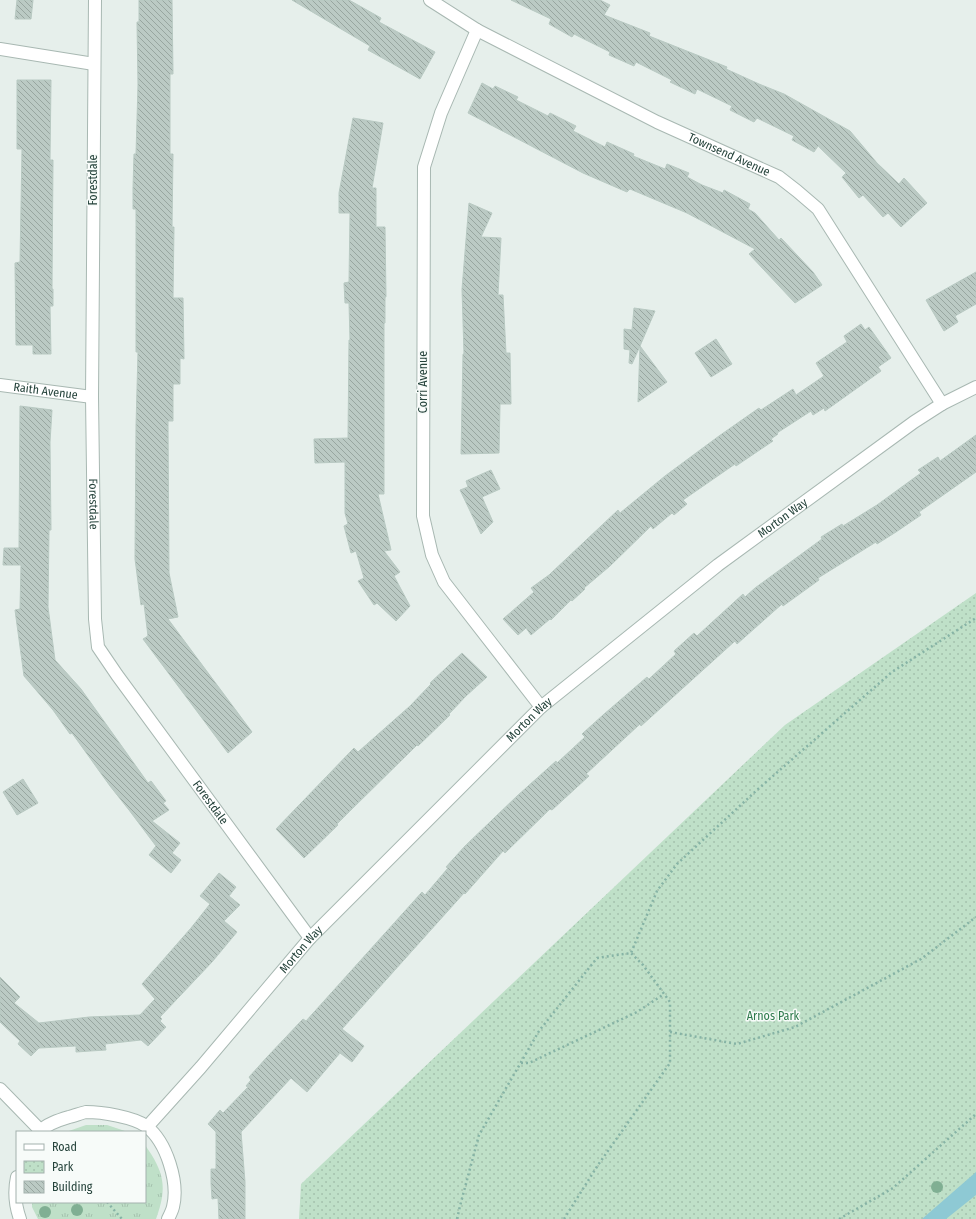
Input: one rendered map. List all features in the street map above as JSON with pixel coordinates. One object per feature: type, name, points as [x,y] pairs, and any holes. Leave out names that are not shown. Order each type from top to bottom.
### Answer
[{"type":"street","name":"Forestdale","points":[[95,0],[92,396],[95,619],[98,647],[310,938]]},
{"type":"street","name":"Townsend Avenue","points":[[430,0],[477,30],[658,122],[779,177],[797,190],[818,209],[942,404]]},
{"type":"street","name":"Corri Avenue","points":[[477,30],[441,113],[424,167],[423,516],[432,555],[444,582],[541,707]]},
{"type":"street","points":[[0,49],[94,64]]},
{"type":"street","name":"Raith Avenue","points":[[0,385],[92,396]]},
{"type":"street","name":"Morton Way","points":[[147,1127],[201,1067],[310,938],[541,707],[718,566],[914,422],[942,404],[976,387]]},
{"type":"street","points":[[0,1089],[39,1131],[58,1121],[85,1112],[115,1116],[140,1123],[147,1127],[162,1144],[170,1163],[174,1187],[173,1207],[168,1219]]},
{"type":"street","points":[[16,1181],[14,1188],[16,1200]]},
{"type":"street","points":[[16,1203],[20,1219]]},
{"type":"path","points":[[631,953],[657,891],[676,864],[757,790],[892,672],[976,618]]},
{"type":"path","points":[[670,1032],[737,1044],[795,1028],[921,960],[976,918]]},
{"type":"path","points":[[564,1219],[598,1165],[670,1063],[670,1002],[643,965],[631,953]]},
{"type":"path","points":[[457,1219],[479,1135],[539,1031],[597,958],[631,953]]},
{"type":"path","points":[[521,1063],[529,1062],[637,1012],[664,994]]},
{"type":"path","points":[[839,1219],[892,1188],[976,1114]]},
{"type":"path","points":[[108,1203],[122,1219]]},
{"type":"green space","name":"Arnos Park","points":[[976,593],[976,1219],[299,1219],[301,1184],[785,725]]},
{"type":"green space","points":[[86,1125],[107,1125],[125,1131],[69,1131]]},
{"type":"green space","points":[[146,1147],[156,1163],[162,1180],[162,1198],[156,1219],[38,1219],[32,1207],[32,1203],[146,1203]]},
{"type":"water","points":[[976,1172],[976,1195],[946,1219],[922,1219]]},
{"type":"building","points":[[17,0],[33,0],[31,19],[15,19]]},
{"type":"building","points":[[139,0],[172,0],[173,74],[170,74],[170,154],[173,154],[173,298],[183,298],[184,359],[180,358],[180,384],[173,384],[173,421],[168,421],[169,573],[178,617],[168,619],[252,732],[228,753],[143,639],[148,636],[144,604],[141,605],[135,559],[138,352],[136,352],[136,209],[133,209],[133,188],[134,154],[136,154],[138,85],[137,22],[139,22]]},
{"type":"building","points":[[292,0],[349,0],[381,18],[379,22],[435,52],[420,79],[368,50],[370,46]]},
{"type":"building","points":[[511,0],[600,0],[610,5],[604,15],[650,33],[649,36],[727,67],[726,69],[784,94],[850,131],[877,163],[899,184],[904,178],[927,203],[901,227],[888,213],[883,217],[863,195],[859,198],[842,177],[846,173],[818,146],[814,152],[792,140],[794,136],[757,118],[754,122],[730,110],[732,106],[697,89],[695,94],[670,82],[672,80],[636,62],[634,66],[609,55],[610,52],[574,34],[572,37],[549,24],[551,19]]},
{"type":"building","points":[[17,80],[51,80],[50,160],[53,160],[53,306],[50,306],[51,354],[33,354],[33,345],[16,345],[15,263],[20,262],[22,149],[17,149]]},
{"type":"building","points":[[482,83],[493,89],[495,86],[518,97],[516,100],[548,116],[550,113],[576,126],[573,131],[605,147],[607,142],[634,154],[633,156],[665,169],[667,164],[689,173],[687,177],[702,185],[723,193],[724,190],[750,204],[748,209],[755,213],[779,240],[781,238],[813,272],[822,285],[795,303],[749,254],[755,249],[687,213],[630,189],[627,192],[583,173],[468,113]]},
{"type":"building","points":[[353,118],[383,123],[372,188],[376,188],[376,227],[385,227],[386,297],[384,323],[384,494],[378,494],[391,550],[384,551],[400,572],[394,576],[410,606],[396,621],[377,603],[374,605],[358,581],[364,578],[356,551],[351,553],[344,526],[348,524],[345,513],[345,462],[315,463],[314,439],[348,438],[350,340],[349,303],[345,303],[344,283],[349,282],[350,213],[339,213],[339,193]]},
{"type":"building","points":[[469,203],[492,213],[481,237],[501,238],[498,295],[503,295],[506,353],[510,353],[511,404],[500,404],[499,453],[461,454],[464,354],[462,289]]},
{"type":"building","points":[[976,272],[976,304],[955,316],[958,322],[944,331],[926,300]]},
{"type":"building","points":[[634,308],[655,311],[632,364],[629,363],[630,350],[624,349],[624,329],[632,330]]},
{"type":"building","points":[[861,324],[865,330],[869,327],[891,358],[878,367],[881,371],[825,411],[824,408],[813,415],[811,411],[777,433],[778,434],[771,439],[773,441],[736,466],[735,464],[683,500],[687,504],[674,515],[672,513],[653,529],[651,526],[572,601],[571,600],[551,620],[550,619],[531,635],[526,628],[518,635],[503,619],[534,592],[531,588],[549,575],[618,510],[620,513],[665,476],[759,408],[761,410],[793,389],[796,395],[824,376],[816,363],[847,342],[844,336]]},
{"type":"building","points":[[716,339],[732,364],[711,377],[695,353]]},
{"type":"building","points":[[640,346],[667,382],[638,402]]},
{"type":"building","points":[[20,406],[52,410],[50,442],[51,530],[49,530],[48,607],[55,660],[81,689],[148,783],[151,781],[166,801],[163,803],[169,810],[152,821],[180,843],[172,853],[181,860],[171,873],[149,855],[156,846],[72,733],[70,734],[53,710],[24,676],[15,610],[20,609],[21,565],[3,565],[4,548],[19,548]]},
{"type":"building","points":[[976,435],[976,472],[919,512],[921,515],[896,532],[877,544],[876,542],[818,578],[819,580],[783,606],[782,604],[737,644],[735,641],[641,726],[640,724],[586,774],[589,776],[552,810],[550,809],[505,853],[503,851],[342,1029],[364,1046],[352,1062],[340,1053],[307,1092],[291,1078],[241,1132],[245,1182],[245,1219],[219,1219],[218,1198],[212,1199],[211,1183],[211,1169],[216,1169],[216,1132],[208,1124],[220,1110],[223,1113],[248,1087],[246,1086],[251,1080],[249,1077],[303,1019],[306,1021],[422,892],[425,895],[448,868],[446,867],[465,846],[517,796],[556,761],[557,763],[585,737],[582,734],[647,677],[649,679],[676,654],[674,651],[694,633],[697,636],[743,594],[745,597],[822,539],[821,537],[842,524],[843,526],[877,505],[921,473],[918,470],[938,457],[940,461]]},
{"type":"building","points":[[491,470],[500,489],[482,497],[493,522],[481,534],[460,490],[468,487],[466,481]]},
{"type":"building","points":[[462,653],[487,677],[466,696],[449,714],[450,715],[418,746],[417,745],[304,858],[276,829],[354,748],[358,752],[410,706],[431,684],[430,683]]},
{"type":"building","points":[[23,779],[38,803],[17,815],[3,792]]},
{"type":"building","points":[[219,873],[236,887],[229,896],[240,905],[224,921],[237,932],[212,962],[160,1017],[162,1019],[160,1021],[166,1027],[148,1046],[141,1040],[105,1044],[106,1050],[76,1052],[76,1046],[39,1048],[31,1056],[18,1044],[20,1041],[0,1022],[0,977],[20,997],[14,1003],[39,1023],[89,1017],[140,1015],[155,999],[142,984],[210,904],[200,896]]}]
